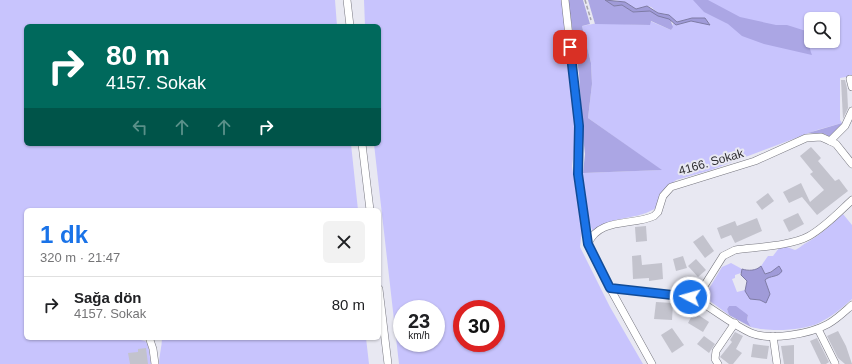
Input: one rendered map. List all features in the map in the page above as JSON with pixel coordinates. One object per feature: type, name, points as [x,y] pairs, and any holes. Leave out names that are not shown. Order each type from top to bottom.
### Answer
[{"type":"street","points":[[347,0],[350,24]]},
{"type":"street","points":[[565,0],[579,126],[578,174],[588,244],[610,288],[652,364]]},
{"type":"street","points":[[850,78],[852,86]]},
{"type":"street","points":[[852,111],[845,126],[830,141],[836,144],[852,164]]},
{"type":"street","name":"4166. Sokak","points":[[588,244],[591,237],[609,226],[654,216],[658,212],[666,191],[677,184],[755,161],[813,136],[830,141]]},
{"type":"street","points":[[362,146],[370,208]]},
{"type":"street","points":[[699,297],[726,253],[735,250],[795,241],[808,237],[852,200]]},
{"type":"street","points":[[610,288],[690,297],[693,293],[735,323],[756,334],[773,336],[818,329],[837,318],[852,305]]},
{"type":"street","points":[[381,306],[388,364]]},
{"type":"street","points":[[718,364],[715,359],[716,350],[735,323]]},
{"type":"street","points":[[818,329],[835,363]]},
{"type":"street","points":[[773,336],[777,364]]},
{"type":"street","points":[[150,340],[155,364]]},
{"type":"path","points":[[585,0],[591,20]]},
{"type":"shaded area","points":[[0,0],[335,0],[337,24],[24,24],[24,146],[351,146],[358,208],[24,208],[24,340],[141,340],[148,344],[151,364],[0,364]]},
{"type":"shaded area","points":[[364,0],[562,0],[576,137],[572,166],[582,230],[580,247],[610,307],[643,364],[399,364],[398,352],[445,352],[445,300],[393,300],[393,311],[374,146],[381,146],[381,24],[365,24]]},
{"type":"shaded area","points":[[568,0],[583,0],[590,24],[582,26],[591,63],[592,84],[588,118],[662,170],[583,173],[585,154],[579,74]]},
{"type":"shaded area","points":[[588,0],[605,0],[614,6],[622,5],[633,12],[647,10],[670,19],[673,27],[671,30],[651,21],[650,25],[595,24]]},
{"type":"shaded area","points":[[605,0],[625,2],[636,9],[647,6],[658,13],[669,15],[677,22],[692,18],[705,18],[710,25],[691,21],[676,25],[669,19],[658,16],[650,11],[633,12],[622,5],[614,6]]},
{"type":"shaded area","points":[[614,0],[852,0],[852,81],[851,76],[840,78],[840,120],[842,123],[817,130],[711,170],[676,180],[660,195],[657,207],[642,214],[608,222],[593,232],[588,219],[585,203],[583,173],[661,170],[588,118],[592,84],[591,63],[582,26],[598,23],[650,25],[650,21],[671,30],[673,23],[676,25],[691,21],[710,24],[705,18],[692,18],[677,22],[666,14],[658,13],[651,7],[647,6],[636,9],[625,2]]},
{"type":"shaded area","points":[[693,0],[708,0],[740,17],[776,25],[787,25],[804,30],[804,48],[810,48],[812,55],[764,44],[742,36],[728,24],[704,12]]},
{"type":"shaded area","points":[[842,123],[841,127],[832,134],[831,138],[825,134],[808,133]]},
{"type":"shaded area","points":[[843,214],[852,225],[852,299],[828,318],[812,326],[804,328],[785,330],[758,329],[751,327],[747,320],[748,315],[729,306],[727,309],[729,315],[707,299],[707,292],[722,267],[731,263],[742,269],[741,273],[735,275],[735,278],[732,279],[737,292],[745,290],[750,299],[760,300],[766,303],[770,294],[765,280],[770,277],[777,276],[773,270],[767,274],[763,272],[761,266],[768,256],[773,256],[779,248],[787,247],[795,250],[797,249],[821,233]]},
{"type":"shaded area","points":[[761,266],[765,274],[771,272],[779,266],[782,271],[778,275],[769,277],[765,280],[770,294],[766,303],[760,300],[750,299],[745,291],[747,281],[741,275],[742,269],[752,270]]},
{"type":"shaded area","points":[[729,306],[736,306],[748,315],[747,320],[751,327],[729,315],[727,309]]},
{"type":"shaded area","points":[[162,340],[366,340],[369,364],[159,364]]},
{"type":"building","points":[[841,80],[845,80],[847,88],[848,108],[843,119]]},
{"type":"building","points":[[811,147],[821,158],[818,161],[835,181],[839,179],[848,191],[817,215],[802,197],[789,203],[783,192],[801,183],[810,202],[824,190],[810,174],[813,172],[800,156]]},
{"type":"building","points":[[768,193],[774,201],[762,210],[756,202]]},
{"type":"building","points":[[798,213],[804,224],[789,232],[783,220]]},
{"type":"building","points":[[757,218],[762,231],[735,243],[731,235],[721,239],[717,228],[735,221],[737,226]]},
{"type":"building","points":[[646,226],[647,241],[636,242],[635,227]]},
{"type":"building","points":[[703,235],[714,251],[705,258],[693,242]]},
{"type":"building","points":[[641,255],[642,265],[662,263],[663,279],[649,281],[649,278],[633,279],[632,256]]},
{"type":"building","points":[[683,256],[687,268],[676,271],[673,259]]},
{"type":"building","points":[[696,259],[706,270],[698,277],[688,266]]},
{"type":"building","points":[[656,302],[673,303],[672,320],[654,319]]},
{"type":"building","points":[[694,312],[709,322],[703,332],[688,323]]},
{"type":"building","points":[[672,328],[684,345],[672,353],[661,335]]},
{"type":"building","points":[[838,331],[846,346],[852,364],[845,364],[838,358],[827,336]]},
{"type":"building","points":[[735,332],[743,336],[736,349],[742,353],[733,364],[729,364],[720,357],[732,342],[730,340]]},
{"type":"building","points":[[704,336],[715,344],[709,353],[697,344]]},
{"type":"building","points":[[817,338],[829,362],[826,364],[821,364],[810,341]]},
{"type":"building","points":[[753,344],[769,346],[767,359],[751,357]]},
{"type":"building","points":[[794,345],[794,364],[784,364],[781,346]]},
{"type":"building","points":[[146,348],[148,364],[130,364],[128,353],[138,352],[138,349]]},
{"type":"route","points":[[570,47],[579,126],[578,174],[590,250],[610,288],[690,297]]}]
